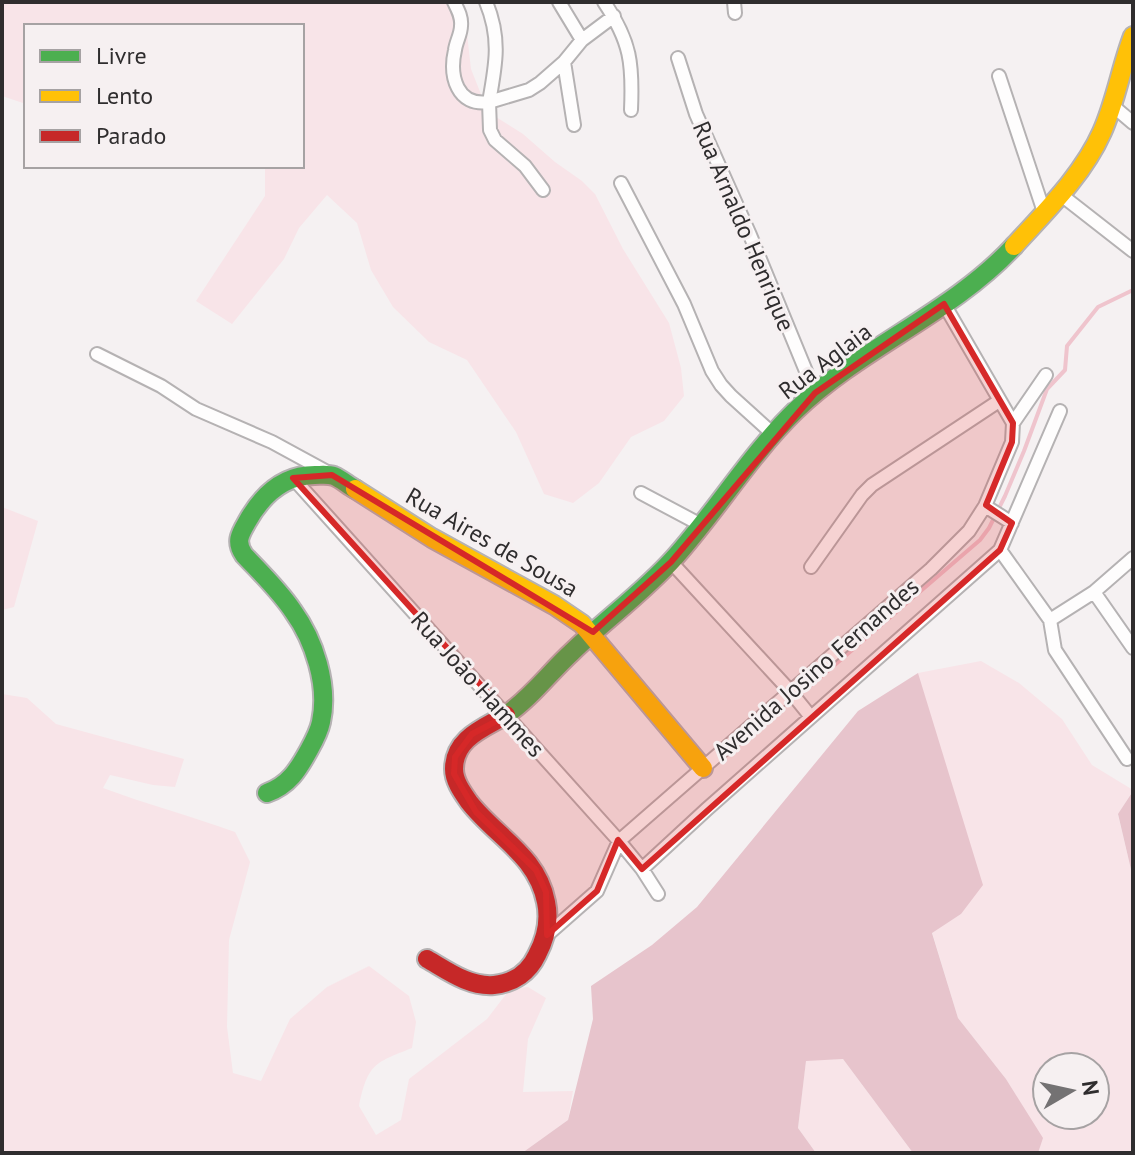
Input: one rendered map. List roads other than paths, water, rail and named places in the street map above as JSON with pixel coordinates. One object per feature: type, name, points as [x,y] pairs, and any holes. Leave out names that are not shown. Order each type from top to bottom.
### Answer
[{"type":"street","points":[[454,2],[462,25],[454,51],[454,79],[462,95],[479,103],[529,90],[564,62],[582,40],[614,16]]},
{"type":"street","points":[[486,2],[496,31],[497,53],[489,102],[490,130],[495,140],[525,166],[543,190]]},
{"type":"street","points":[[559,2],[582,40]]},
{"type":"street","points":[[604,2],[625,38],[630,56],[631,110]]},
{"type":"street","name":"Rua Aglaia","points":[[547,935],[546,892],[536,870],[476,812],[461,789],[454,774],[458,746],[472,734],[508,715],[671,562],[703,526],[773,434],[815,393],[987,273],[1060,194],[1095,145],[1113,106],[1133,36]]},
{"type":"street","name":"Rua Arnaldo Henrique","points":[[678,58],[696,114],[815,393]]},
{"type":"street","points":[[564,62],[574,125]]},
{"type":"street","points":[[999,76],[1044,212]]},
{"type":"street","points":[[1113,106],[1133,123]]},
{"type":"street","points":[[621,183],[684,304],[712,371],[731,396],[773,434]]},
{"type":"street","points":[[1060,194],[1133,251]]},
{"type":"street","points":[[944,304],[1013,423]]},
{"type":"street","points":[[97,354],[161,386],[196,409],[272,442],[332,475]]},
{"type":"street","name":"Avenida Josino Fernandes","points":[[547,935],[597,891],[619,841],[931,569],[992,510],[1012,442],[1013,423],[1046,375]]},
{"type":"street","points":[[811,567],[872,485],[999,401]]},
{"type":"street","name":"Avenida Josino Fernandes","points":[[642,869],[1000,550],[1060,411]]},
{"type":"street","points":[[267,793],[293,777],[318,735],[322,718],[321,682],[317,661],[298,617],[244,555],[238,539],[257,504],[270,492],[293,478],[332,475]]},
{"type":"street","name":"Rua Aires de Sousa","points":[[332,475],[432,538],[554,605],[582,624],[703,768]]},
{"type":"street","name":"Rua João Hammes","points":[[293,478],[619,841],[658,894]]},
{"type":"street","points":[[641,493],[703,526]]},
{"type":"street","points":[[992,510],[1012,523]]},
{"type":"street","points":[[1000,550],[1050,620],[1055,650],[1127,759]]},
{"type":"street","points":[[1050,620],[1094,592],[1133,558]]},
{"type":"street","points":[[671,562],[811,717]]},
{"type":"street","points":[[1094,592],[1133,648]]},
{"type":"street","points":[[427,959],[464,981],[496,985],[528,971],[547,935]]},
{"type":"waterway","points":[[808,688],[980,540],[1005,496],[1047,389],[1065,370],[1067,346],[1098,307],[1133,290]]}]
